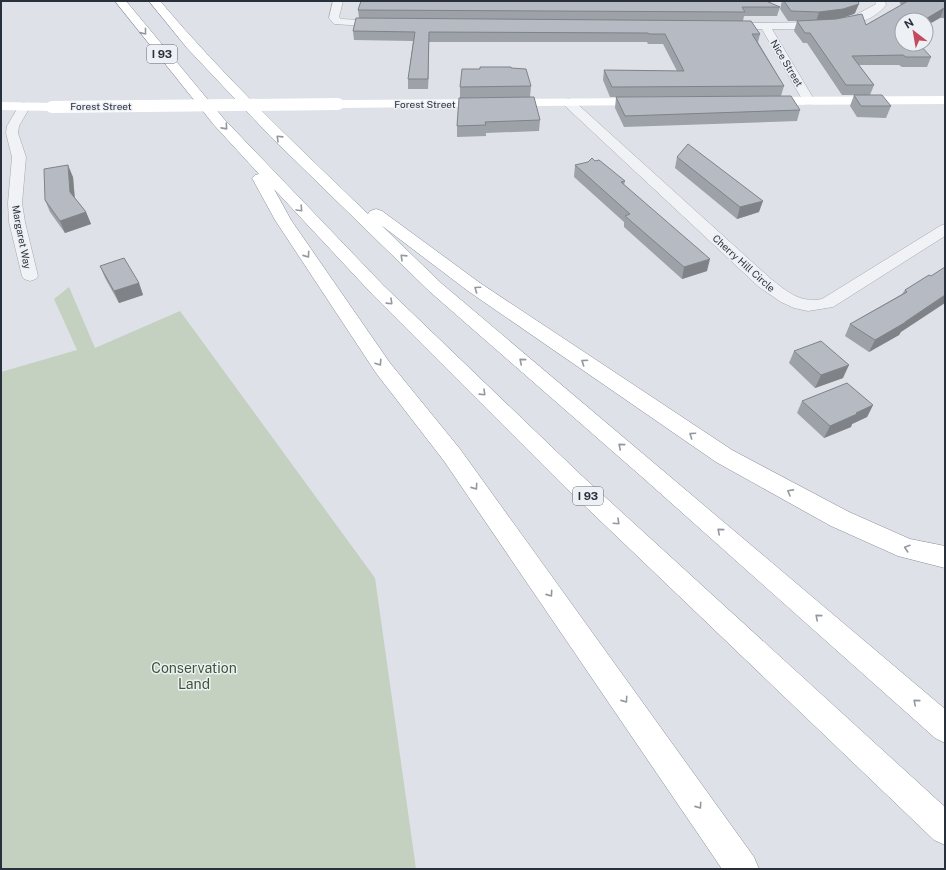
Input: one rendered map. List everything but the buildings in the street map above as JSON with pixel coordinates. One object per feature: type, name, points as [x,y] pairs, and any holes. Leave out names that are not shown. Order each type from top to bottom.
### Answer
[{"type":"main road","name":"I 93","points":[[120,1],[182,78],[244,149],[378,290],[573,481],[945,829]]},
{"type":"main road","name":"I 93","points":[[154,1],[224,80],[300,157],[435,287],[650,471],[945,728]]},
{"type":"main road","points":[[755,101],[945,100]]},
{"type":"main road","name":"Forest Street","points":[[1,106],[52,107],[662,102]]},
{"type":"main road","points":[[244,149],[283,220],[383,368],[452,455],[742,869]]},
{"type":"main road","points":[[300,157],[474,287],[724,456],[840,519],[907,549],[945,557]]},
{"type":"street","points":[[338,1],[334,18],[338,22],[389,24]]},
{"type":"street","points":[[714,26],[828,26],[842,24],[857,20],[871,12],[881,5],[880,1]]},
{"type":"street","name":"Nice Street","points":[[765,26],[809,101]]},
{"type":"street","name":"Cherry Hill Circle","points":[[569,103],[765,283],[792,302],[804,306],[827,303],[945,229]]},
{"type":"street","name":"Margaret Way","points":[[24,106],[13,126],[12,133],[19,157],[15,203],[17,222],[30,276]]},
{"type":"green space","name":"Conservation Land","points":[[69,287],[95,348],[180,311],[375,578],[416,869],[1,869],[1,372],[77,350],[54,299]]}]
